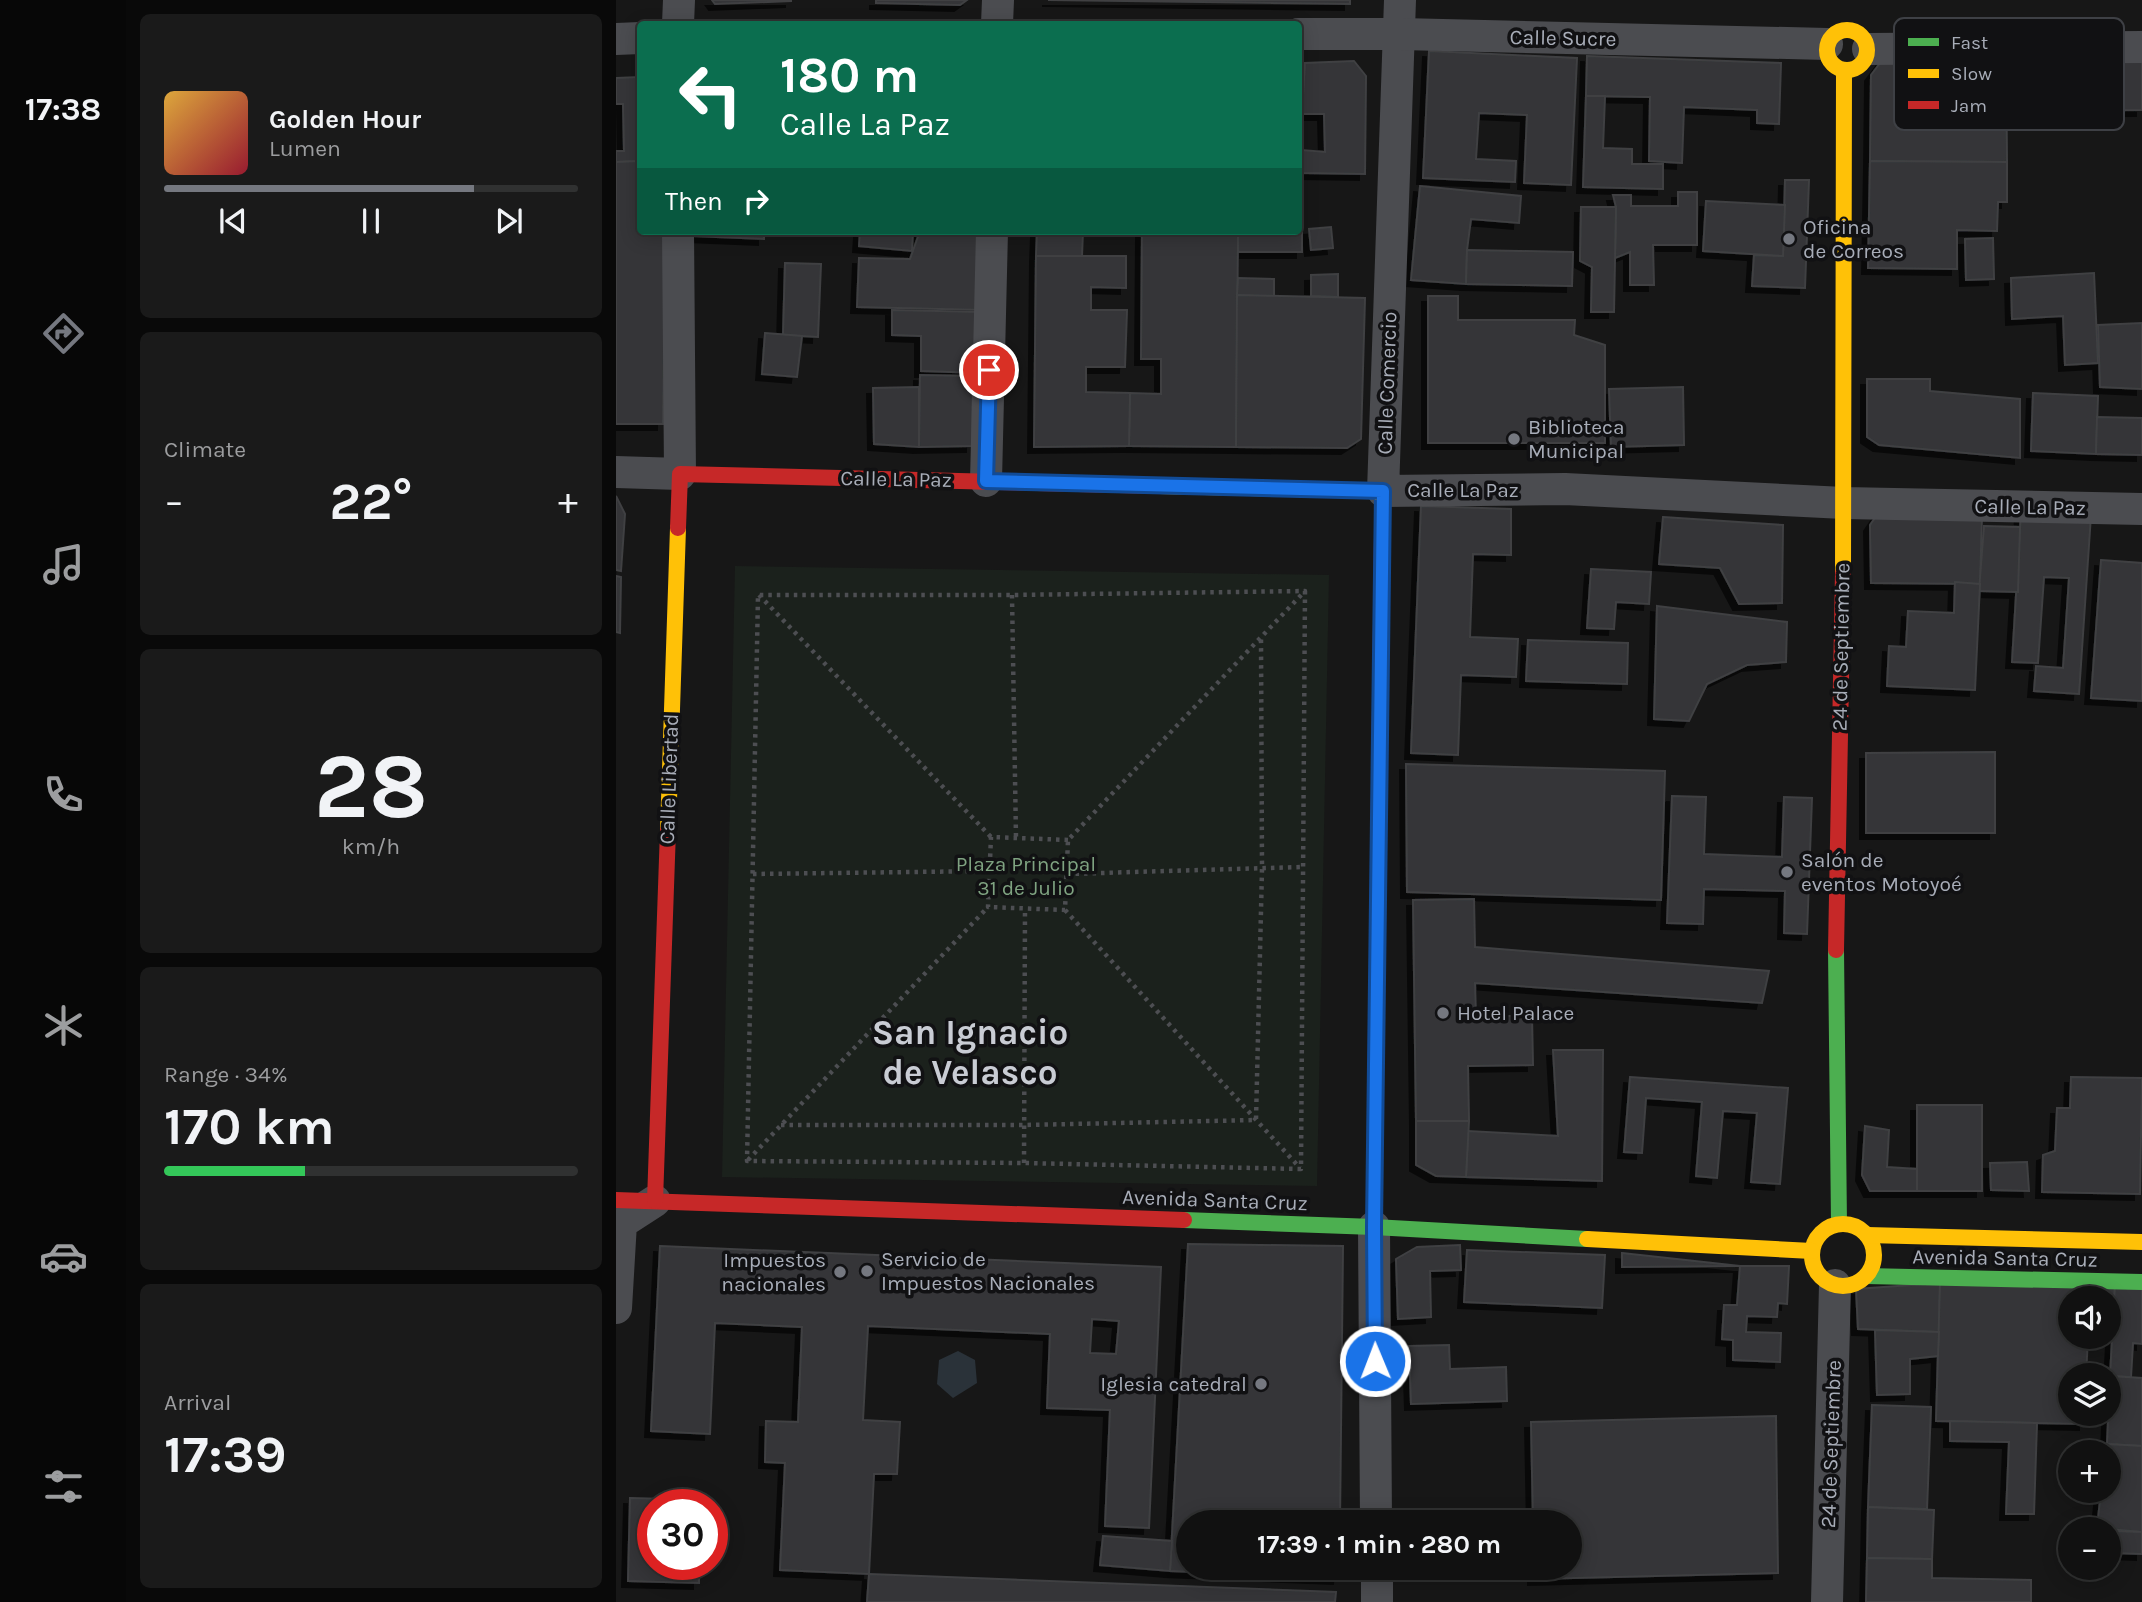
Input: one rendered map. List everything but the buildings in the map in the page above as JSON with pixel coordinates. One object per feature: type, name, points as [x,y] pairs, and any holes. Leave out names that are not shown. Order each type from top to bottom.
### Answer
[{"type":"main road","points":[[1848,41],[1827,55],[1834,66],[1844,70],[1857,68],[1866,60],[1848,41],[1849,10]]},
{"type":"main road","name":"24 de Septiembre","points":[[1839,1224],[1835,1077],[1844,503],[1844,70]]},
{"type":"main road","name":"Calle La Paz","points":[[680,474],[1383,491]]},
{"type":"main road","name":"Calle Libertad","points":[[655,1201],[680,474]]},
{"type":"main road","name":"Calle Comercio","points":[[1374,1227],[1383,491]]},
{"type":"main road","name":"Avenida Santa Cruz","points":[[616,1200],[1374,1227],[1812,1251]]},
{"type":"main road","points":[[1839,1224],[1849,1225],[1867,1235],[1874,1251],[1874,1260],[1866,1276],[1852,1285],[1835,1285],[1820,1277],[1814,1269],[1812,1251],[1821,1233],[1839,1224]]},
{"type":"main road","name":"Avenida Santa Cruz","points":[[1867,1235],[2142,1242]]},
{"type":"main road","name":"Avenida Santa Cruz","points":[[1866,1276],[2142,1282]]},
{"type":"street","points":[[678,21],[679,0]]},
{"type":"street","points":[[997,21],[998,0]]},
{"type":"street","name":"Calle Comercio","points":[[1383,491],[1401,34],[1400,0]]},
{"type":"street","name":"Calle Sucre","points":[[1302,34],[1894,42]]},
{"type":"street","points":[[616,39],[637,38]]},
{"type":"street","name":"Calle Sucre","points":[[2124,47],[2142,47]]},
{"type":"street","name":"Calle Libertad","points":[[678,235],[680,474]]},
{"type":"street","points":[[986,481],[992,235]]},
{"type":"street","name":"Calle La Paz","points":[[616,472],[680,474]]},
{"type":"street","name":"Calle La Paz","points":[[1383,491],[1565,489],[1844,503],[2142,509]]},
{"type":"street","points":[[616,1308],[621,1223],[655,1201]]},
{"type":"street","name":"Calle Comercio","points":[[1374,1227],[1376,1510]]},
{"type":"street","name":"24 de Septiembre","points":[[1827,1602],[1835,1285]]},
{"type":"street","points":[[1377,1580],[1377,1602]]},
{"type":"path","points":[[758,595],[1305,591]]},
{"type":"path","points":[[1065,910],[1068,840],[1305,591]]},
{"type":"path","points":[[1301,1169],[1305,591]]},
{"type":"path","points":[[758,595],[991,837],[1068,840]]},
{"type":"path","points":[[747,1161],[758,595]]},
{"type":"path","points":[[1012,595],[1016,838]]},
{"type":"path","points":[[1256,1119],[1262,869],[1261,638]]},
{"type":"path","points":[[747,1161],[988,907],[991,837]]},
{"type":"path","points":[[1067,874],[1301,867]]},
{"type":"path","points":[[752,873],[990,871]]},
{"type":"path","points":[[988,907],[1065,910],[1301,1169]]},
{"type":"path","points":[[1024,1163],[1025,908]]},
{"type":"path","points":[[781,1125],[1025,1125],[1256,1119]]},
{"type":"path","points":[[747,1161],[1301,1169]]},
{"type":"green space","name":"Plaza Principal 31 de Julio","points":[[735,566],[1329,575],[1317,1186],[722,1177]]},
{"type":"shaded area","points":[[958,1351],[975,1360],[977,1383],[953,1398],[937,1384],[939,1360]]},
{"type":"traffic: fast","points":[[1836,950],[1839,1224]]},
{"type":"traffic: fast","points":[[1184,1220],[1587,1239]]},
{"type":"traffic: fast","points":[[1866,1276],[2142,1282]]},
{"type":"traffic: slow","points":[[1847,30],[1855,31],[1861,36],[1866,42],[1867,50],[1866,58],[1861,64],[1855,69],[1847,70],[1839,69],[1833,64],[1828,58],[1827,50],[1828,42],[1833,36],[1839,31],[1847,30]]},
{"type":"traffic: slow","points":[[1843,573],[1844,70]]},
{"type":"traffic: slow","points":[[1160,486],[1383,491],[1382,537]]},
{"type":"traffic: slow","points":[[668,830],[678,528]]},
{"type":"traffic: slow","points":[[1843,1224],[1855,1226],[1865,1233],[1872,1243],[1874,1255],[1872,1267],[1865,1277],[1855,1284],[1843,1286],[1831,1284],[1821,1277],[1814,1267],[1812,1255],[1814,1243],[1821,1233],[1831,1226],[1843,1224]]},
{"type":"traffic: slow","points":[[1867,1235],[2142,1242]]},
{"type":"traffic: slow","points":[[1587,1239],[1812,1251]]},
{"type":"traffic: jam","points":[[678,528],[680,474],[1160,486]]},
{"type":"traffic: jam","points":[[1374,1227],[1382,537]]},
{"type":"traffic: jam","points":[[1836,950],[1843,573]]},
{"type":"traffic: jam","points":[[655,1201],[668,830]]},
{"type":"traffic: jam","points":[[616,1200],[1184,1220]]},
{"type":"place","name":"Oficina de Correos","points":[[1789,239]]},
{"type":"place","name":"Biblioteca Municipal","points":[[1514,439]]},
{"type":"place","name":"Salón de eventos Motoyoé","points":[[1787,872]]},
{"type":"place","name":"Hotel Palace","points":[[1443,1013]]},
{"type":"place","name":"Servicio de Impuestos Nacionales","points":[[867,1271]]},
{"type":"place","name":"Impuestos nacionales","points":[[840,1272]]},
{"type":"place","name":"Iglesia catedral","points":[[1261,1384]]},
{"type":"district","name":"San Ignacio de Velasco","points":[[970,1052]]},
{"type":"route","points":[[989,370],[986,481],[1383,491],[1374,1227],[1375,1361]]}]
